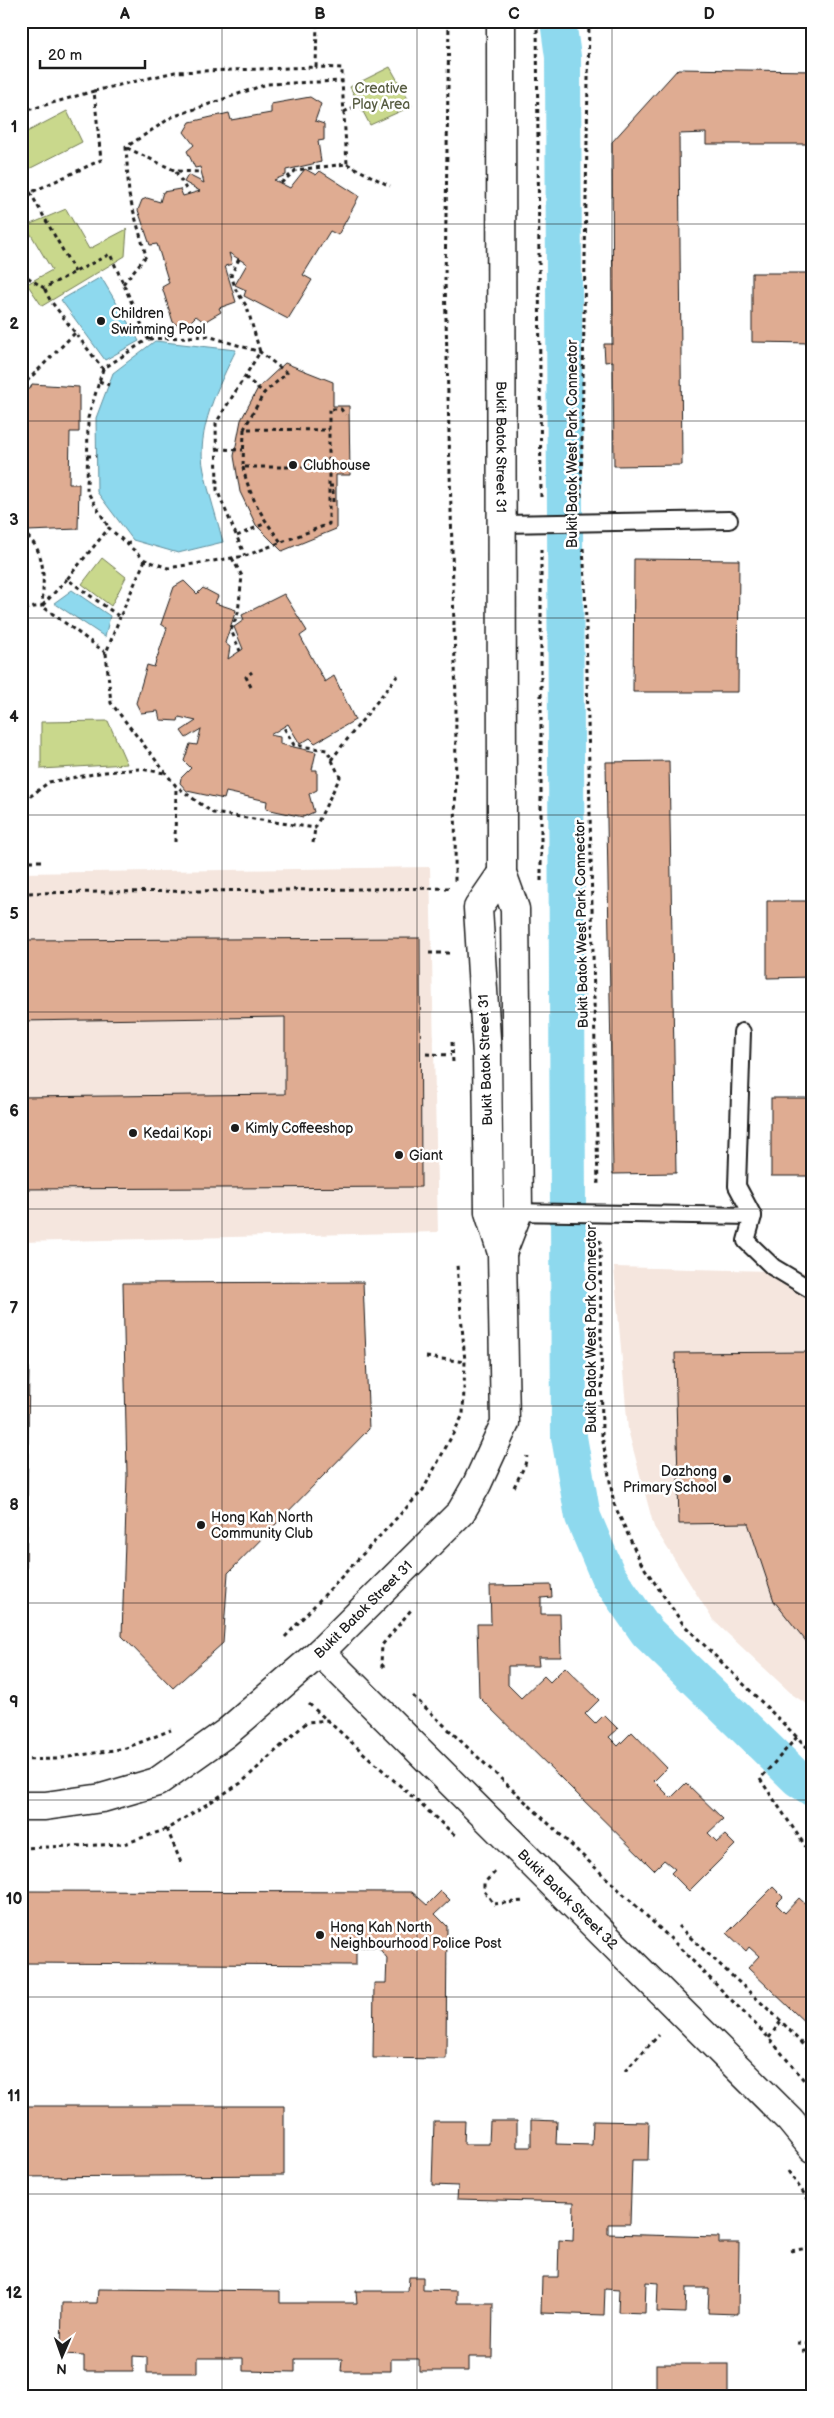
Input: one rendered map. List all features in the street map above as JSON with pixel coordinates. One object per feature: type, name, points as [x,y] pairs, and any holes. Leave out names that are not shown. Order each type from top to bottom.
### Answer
[{"type":"street","name":"Bukit Batok Street 31","points":[[502,21],[502,873],[514,909],[518,1212],[502,1253]]},
{"type":"street","name":"Bukit Batok Street 31","points":[[21,1806],[45,1806],[102,1798],[157,1782],[226,1733],[320,1652],[461,1512],[490,1457],[505,1423],[502,1253],[489,1212],[487,1055],[478,908],[502,873]]},
{"type":"street","name":"Bukit Batok Street 32","points":[[320,1652],[790,2120],[813,2148]]},
{"type":"lane","points":[[501,524],[729,520]]},
{"type":"lane","points":[[742,1032],[737,1186],[753,1216],[746,1242],[773,1267],[813,1291]]},
{"type":"lane","points":[[489,1212],[753,1216]]},
{"type":"path","points":[[316,67],[317,21]]},
{"type":"path","points":[[21,893],[455,888],[456,702],[445,280],[449,21]]},
{"type":"path","points":[[538,21],[545,524],[541,891]]},
{"type":"path","name":"Bukit Batok West Park Connector","points":[[589,21],[577,523],[585,580],[597,1173],[596,1214],[600,1283],[602,1436],[614,1504],[641,1563],[682,1624],[813,1752]]},
{"type":"path","points":[[21,112],[94,91],[175,72],[316,67],[342,68],[347,164]]},
{"type":"path","points":[[126,147],[172,117],[267,84],[342,81]]},
{"type":"path","points":[[21,197],[101,160],[94,91]]},
{"type":"path","points":[[344,112],[360,104]]},
{"type":"path","points":[[126,147],[176,171],[201,172]]},
{"type":"path","points":[[123,284],[146,256],[128,195],[126,147]]},
{"type":"path","points":[[281,183],[296,170],[347,164],[390,186]]},
{"type":"path","points":[[176,171],[189,194]]},
{"type":"path","points":[[30,192],[75,272]]},
{"type":"path","points":[[44,288],[110,254],[148,339]]},
{"type":"path","points":[[239,259],[231,275],[236,290],[247,308],[260,352],[216,423],[217,490],[245,556]]},
{"type":"path","points":[[21,274],[44,288],[50,300],[103,369]]},
{"type":"path","points":[[21,387],[75,333]]},
{"type":"path","points":[[282,542],[266,523],[247,489],[243,467],[243,450],[244,429],[264,393],[287,373],[260,352],[208,336],[148,339],[103,369],[88,418],[87,491],[109,528],[145,560],[168,568],[245,556],[282,542],[329,524],[329,408],[341,409],[345,415]]},
{"type":"path","points":[[245,377],[264,393]]},
{"type":"path","points":[[99,381],[108,385]]},
{"type":"path","points":[[244,429],[329,430]]},
{"type":"path","points":[[329,446],[335,446]]},
{"type":"path","points":[[217,448],[243,450]]},
{"type":"path","points":[[87,456],[96,456]]},
{"type":"path","points":[[243,467],[329,467]]},
{"type":"path","points":[[329,486],[333,486],[334,502]]},
{"type":"path","points":[[236,536],[266,523]]},
{"type":"path","points":[[21,609],[42,606],[68,579],[109,528]]},
{"type":"path","points":[[21,531],[33,540],[44,571],[42,606]]},
{"type":"path","points":[[127,545],[133,540]]},
{"type":"path","points":[[232,558],[242,576],[238,613],[231,630],[240,651]]},
{"type":"path","points":[[145,560],[106,653],[111,703],[176,786],[213,813],[314,828]]},
{"type":"path","points":[[68,579],[120,617]]},
{"type":"path","points":[[42,606],[106,653]]},
{"type":"path","points":[[252,672],[246,676],[252,686]]},
{"type":"path","points":[[331,760],[398,676]]},
{"type":"path","points":[[283,726],[294,745],[326,750],[340,777],[314,828],[313,844]]},
{"type":"path","points":[[21,809],[23,802],[49,782],[106,772],[140,769],[165,774]]},
{"type":"path","points":[[175,842],[176,786]]},
{"type":"path","points":[[21,861],[45,861]]},
{"type":"path","points":[[429,953],[455,953]]},
{"type":"path","points":[[452,1036],[451,1055],[453,1064]]},
{"type":"path","points":[[426,1054],[451,1055]]},
{"type":"path","points":[[278,1644],[423,1490],[463,1415],[465,1362],[457,1265]]},
{"type":"path","points":[[426,1357],[465,1362]]},
{"type":"path","points":[[381,1664],[386,1669]]},
{"type":"path","points":[[410,1693],[669,1937],[769,2038],[813,2090]]},
{"type":"path","points":[[21,1848],[124,1844],[167,1829],[241,1784],[307,1722],[329,1720],[460,1840]]},
{"type":"path","points":[[21,1760],[56,1759],[126,1748],[176,1728]]},
{"type":"path","points":[[797,1737],[760,1779],[810,1853]]},
{"type":"path","points":[[167,1829],[182,1865]]},
{"type":"path","points":[[488,1866],[502,1878]]},
{"type":"path","points":[[492,1875],[484,1883],[484,1891],[494,1904],[527,1900],[521,1895]]},
{"type":"path","points":[[678,1926],[782,2021],[813,2056]]},
{"type":"path","points":[[769,2038],[782,2021]]},
{"type":"path","points":[[625,2071],[665,2029]]},
{"type":"path","points":[[791,2252],[813,2247]]},
{"type":"path","points":[[797,2343],[813,2344]]},
{"type":"path","points":[[802,2351],[813,2351]]},
{"type":"shaded area","points":[[430,867],[438,1232],[21,1242],[21,873]]},
{"type":"shaded area","name":"Dazhong Primary School","points":[[614,1267],[813,1272],[813,1708],[793,1695],[713,1620],[654,1527],[628,1430]]},
{"type":"green space","name":"Creative Play Area","points":[[390,67],[412,106],[370,125],[350,87]]},
{"type":"green space","points":[[67,111],[82,142],[21,173],[21,135]]},
{"type":"green space","points":[[66,209],[89,249],[127,229],[125,256],[42,306],[27,284],[52,270],[26,226]]},
{"type":"green space","points":[[102,558],[126,577],[111,606],[82,584]]},
{"type":"green space","points":[[108,721],[127,764],[41,769],[41,722]]},
{"type":"water","name":"Children Swimming Pool","points":[[101,277],[139,341],[105,360],[61,300]]},
{"type":"water","points":[[155,341],[236,350],[210,409],[203,440],[202,456],[204,471],[223,542],[178,553],[133,540],[97,492],[96,418],[113,373]]},
{"type":"water","points":[[72,590],[110,616],[105,637],[54,603]]},
{"type":"building","points":[[678,69],[813,71],[813,144],[706,144],[706,133],[679,134],[682,465],[614,466],[613,361],[605,362],[604,344],[613,344],[612,142]]},
{"type":"building","points":[[310,97],[321,104],[315,121],[324,124],[324,140],[318,141],[321,162],[286,170],[286,175],[274,180],[290,188],[305,169],[316,175],[320,171],[359,196],[354,206],[338,235],[330,231],[303,275],[312,280],[288,319],[244,296],[246,290],[235,285],[247,264],[229,253],[232,264],[225,266],[236,302],[219,308],[221,312],[204,322],[196,316],[183,329],[173,322],[162,287],[169,283],[157,244],[150,245],[138,210],[142,200],[147,198],[160,202],[163,192],[180,189],[183,196],[200,191],[184,182],[188,175],[204,183],[200,167],[195,168],[187,151],[194,145],[184,132],[190,122],[229,113],[231,120],[271,113],[271,104]]},
{"type":"building","points":[[752,273],[813,273],[813,343],[752,342]]},
{"type":"building","name":"Clubhouse","points":[[285,363],[333,382],[333,406],[349,406],[350,475],[336,475],[336,529],[282,551],[256,525],[240,492],[234,456],[241,420],[258,388]]},
{"type":"building","points":[[32,384],[79,387],[79,432],[70,432],[69,484],[79,484],[78,529],[28,531],[26,524],[21,525],[21,390],[30,389]]},
{"type":"building","points":[[634,559],[739,560],[738,692],[633,692]]},
{"type":"building","points":[[184,581],[197,594],[203,588],[218,596],[215,603],[236,610],[225,643],[230,647],[228,659],[243,649],[234,627],[244,620],[242,615],[284,594],[307,631],[300,636],[325,682],[334,676],[355,720],[315,743],[310,738],[300,744],[288,724],[270,735],[280,737],[280,744],[316,752],[312,770],[317,770],[317,790],[309,794],[314,812],[303,817],[266,809],[267,801],[226,792],[224,799],[187,791],[180,783],[181,778],[191,768],[184,761],[190,744],[197,745],[201,729],[186,738],[181,731],[196,721],[179,717],[178,721],[160,720],[158,711],[141,713],[136,703],[147,665],[154,667],[167,628],[161,624],[174,587]]},
{"type":"building","points":[[669,761],[676,1173],[613,1174],[606,762]]},
{"type":"building","points":[[767,901],[813,901],[813,977],[767,978]]},
{"type":"building","points":[[420,938],[421,1187],[21,1189],[21,1097],[285,1094],[285,1017],[21,1021],[21,940]]},
{"type":"building","points":[[771,1098],[813,1098],[813,1176],[771,1176]]},
{"type":"building","name":"Hong Kah North Community Club","points":[[363,1282],[369,1429],[228,1573],[223,1643],[173,1688],[122,1636],[127,1476],[123,1283]]},
{"type":"building","points":[[21,1344],[29,1368],[24,1719],[21,1719]]},
{"type":"building","points":[[813,1352],[813,1650],[774,1601],[748,1523],[679,1524],[675,1353]]},
{"type":"building","points":[[551,1585],[552,1597],[541,1598],[541,1614],[560,1614],[561,1657],[538,1657],[539,1666],[508,1666],[508,1685],[521,1698],[544,1676],[550,1682],[565,1667],[599,1700],[585,1714],[595,1724],[604,1715],[618,1729],[609,1737],[618,1746],[632,1732],[667,1768],[654,1781],[671,1798],[686,1783],[723,1819],[708,1833],[717,1842],[725,1835],[735,1845],[689,1891],[671,1873],[675,1869],[664,1860],[654,1870],[479,1697],[477,1624],[491,1624],[490,1586]]},
{"type":"building","points":[[773,1887],[783,1897],[776,1904],[785,1913],[799,1898],[813,1911],[813,2030],[748,1968],[759,1956],[749,1947],[746,1951],[727,1933]]},
{"type":"building","points":[[21,1891],[412,1892],[427,1905],[441,1891],[450,1900],[435,1914],[447,1926],[446,2059],[373,2058],[374,1983],[386,1983],[387,1958],[378,1947],[356,1947],[356,1965],[21,1963]]},
{"type":"building","points":[[21,2106],[284,2106],[284,2175],[21,2177]]},
{"type":"building","points":[[531,2120],[557,2121],[556,2144],[592,2145],[593,2121],[649,2122],[648,2160],[632,2160],[630,2224],[608,2224],[608,2234],[719,2237],[719,2243],[739,2243],[738,2314],[708,2313],[709,2288],[686,2288],[685,2313],[657,2312],[658,2283],[646,2282],[645,2313],[618,2312],[619,2290],[605,2289],[604,2315],[541,2313],[542,2277],[558,2277],[559,2240],[573,2241],[574,2202],[457,2199],[458,2186],[432,2185],[434,2121],[465,2121],[464,2144],[489,2144],[490,2121],[517,2121],[517,2147],[531,2147]]},
{"type":"building","points":[[409,2277],[423,2277],[423,2290],[457,2291],[457,2303],[493,2303],[492,2357],[469,2357],[469,2371],[419,2371],[419,2359],[391,2359],[391,2371],[341,2371],[342,2359],[295,2359],[295,2372],[243,2371],[243,2358],[197,2358],[197,2373],[147,2373],[147,2357],[133,2356],[133,2371],[84,2371],[84,2356],[61,2355],[62,2303],[97,2303],[98,2289],[280,2291],[280,2303],[357,2303],[356,2291],[408,2291]]},
{"type":"building","points":[[656,2364],[728,2364],[728,2397],[656,2397]]},
{"type":"waterway","points":[[559,28],[563,57],[569,1437],[583,1517],[608,1576],[647,1632],[798,1779],[813,1789]]},
{"type":"place","name":"Children Swimming Pool","points":[[101,321]]},
{"type":"place","name":"Clubhouse","points":[[293,465]]},
{"type":"place","name":"Kimly Coffeeshop","points":[[235,1128]]},
{"type":"place","name":"Kedai Kopi","points":[[133,1133]]},
{"type":"place","name":"Giant","points":[[399,1155]]},
{"type":"place","name":"Dazhong Primary School","points":[[727,1479]]},
{"type":"place","name":"Hong Kah North Community Club","points":[[201,1525]]},
{"type":"place","name":"Hong Kah North Neighbourhood Police Post","points":[[320,1935]]}]
